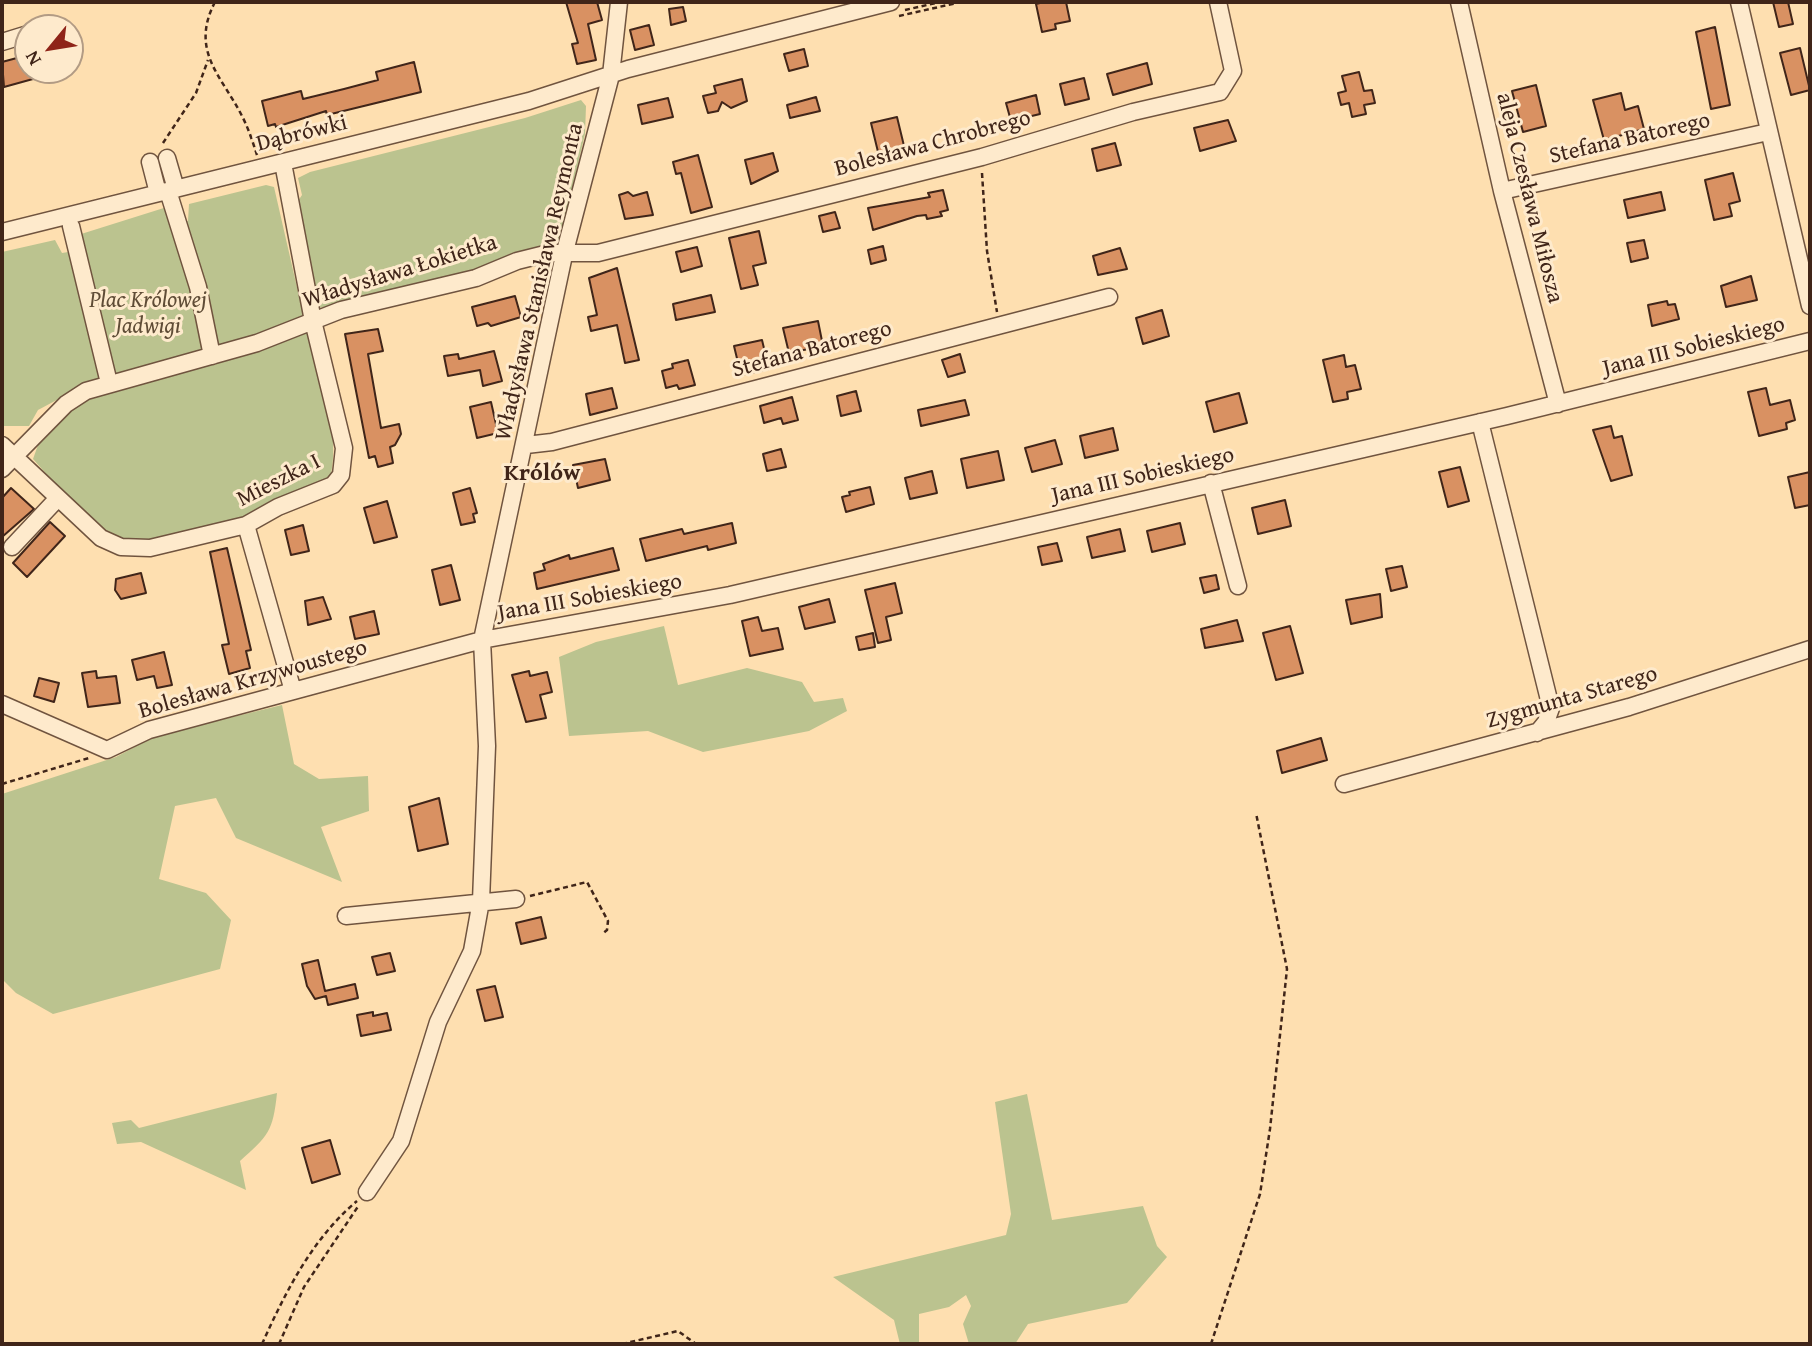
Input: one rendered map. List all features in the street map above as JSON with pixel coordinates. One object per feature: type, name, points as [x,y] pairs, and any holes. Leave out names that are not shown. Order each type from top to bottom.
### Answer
[{"type":"street","name":"Władysława Stanisława Reymonta","points":[[367,1192],[401,1141],[439,1022],[471,951],[481,901],[487,746],[482,640],[526,445],[564,255],[611,75],[619,2]]},
{"type":"street","name":"Dąbrówki","points":[[2,232],[529,101],[611,75],[891,2]]},
{"type":"street","name":"Bolesława Chrobrego","points":[[564,255],[598,253],[982,157],[1133,112],[1220,92],[1233,71],[1218,2]]},
{"type":"street","name":"aleja Czesława Miłosza","points":[[1460,2],[1502,191],[1558,404]]},
{"type":"street","points":[[1739,2],[1810,306]]},
{"type":"street","name":"Stefana Batorego","points":[[1502,191],[1768,132]]},
{"type":"street","points":[[158,157],[198,287],[212,356]]},
{"type":"street","name":"Mieszka I","points":[[2,445],[101,538],[121,547],[150,548],[247,525],[278,507],[332,485],[341,475],[344,448],[313,321],[283,163]]},
{"type":"street","points":[[71,226],[109,383]]},
{"type":"street","name":"Władysława Łokietka","points":[[2,469],[66,404],[86,391],[257,343],[341,310],[476,278],[517,261],[549,253],[564,255]]},
{"type":"street","name":"Stefana Batorego","points":[[526,445],[552,442],[1110,297]]},
{"type":"street","name":"Jana III Sobieskiego","points":[[482,640],[730,595],[1558,404],[1810,341]]},
{"type":"street","points":[[1480,422],[1551,708],[1546,722],[1537,733]]},
{"type":"street","points":[[1211,483],[1238,586]]},
{"type":"street","points":[[12,547],[58,498]]},
{"type":"street","points":[[247,525],[293,691]]},
{"type":"street","name":"Bolesława Krzywoustego","points":[[107,750],[149,730],[482,640]]},
{"type":"street","name":"Zygmunta Starego","points":[[1344,784],[1537,733],[1810,649]]},
{"type":"street","points":[[2,704],[107,750]]},
{"type":"street","points":[[346,916],[516,899]]},
{"type":"path","points":[[158,157],[196,93],[208,59],[207,17],[215,2]]},
{"type":"path","points":[[208,59],[243,116],[261,168]]},
{"type":"path","points":[[982,157],[987,251],[999,326]]},
{"type":"path","points":[[2,784],[85,760],[107,750]]},
{"type":"path","points":[[1211,1344],[1260,1194],[1270,1129],[1287,969],[1256,813]]},
{"type":"path","points":[[516,899],[587,881],[608,921],[607,930],[601,934]]},
{"type":"path","points":[[262,1344],[302,1265],[335,1219],[367,1192]]},
{"type":"path","points":[[279,1344],[304,1287],[367,1192]]},
{"type":"path","points":[[622,1344],[678,1331],[696,1344]]},
{"type":"green space","points":[[581,100],[586,106],[585,134],[560,240],[462,275],[315,309],[298,201],[302,195],[298,178],[310,172],[525,118]]},
{"type":"green space","name":"Plac Królowej Jadwigi","points":[[266,185],[274,187],[304,318],[288,327],[83,386],[38,410],[29,426],[2,426],[2,252],[55,240],[62,253],[81,250],[78,235],[167,207],[173,224],[188,221],[189,204]]},
{"type":"green space","points":[[306,328],[331,422],[333,461],[330,479],[218,526],[156,542],[129,542],[107,536],[100,531],[33,459],[43,431],[94,393]]},
{"type":"green space","points":[[664,626],[678,685],[747,668],[802,682],[814,702],[843,698],[847,711],[809,731],[703,752],[648,731],[569,736],[559,657],[596,642]]},
{"type":"green space","points":[[282,705],[294,764],[319,779],[368,776],[369,811],[321,827],[342,882],[236,838],[216,798],[175,806],[159,879],[206,893],[231,920],[220,969],[53,1014],[16,993],[2,979],[2,794],[116,757],[155,736]]},
{"type":"green space","points":[[277,1093],[268,1132],[240,1161],[246,1190],[141,1142],[117,1144],[112,1123],[131,1120],[139,1128]]},
{"type":"green space","points":[[1027,1094],[1052,1220],[1143,1206],[1157,1246],[1167,1257],[1127,1303],[1028,1324],[1015,1344],[969,1344],[963,1324],[971,1306],[966,1295],[949,1307],[919,1314],[919,1344],[900,1344],[894,1320],[833,1277],[1006,1235],[1011,1214],[995,1102]]},
{"type":"building","points":[[566,2],[597,2],[602,20],[588,24],[596,60],[577,64],[572,44],[578,43]]},
{"type":"building","points":[[1066,2],[1070,21],[1055,24],[1056,29],[1042,32],[1036,4]]},
{"type":"building","points":[[1773,2],[1788,2],[1793,24],[1779,27]]},
{"type":"building","points":[[683,7],[686,21],[671,25],[669,9]]},
{"type":"building","points":[[649,25],[654,45],[635,50],[630,30]]},
{"type":"building","points":[[1715,27],[1730,105],[1711,109],[1696,32]]},
{"type":"building","points":[[1800,48],[1810,90],[1791,95],[1780,53]]},
{"type":"building","points":[[804,49],[808,66],[789,71],[784,54]]},
{"type":"building","points":[[14,59],[15,84],[4,87],[2,62]]},
{"type":"building","points":[[414,62],[421,92],[327,115],[326,111],[276,127],[275,124],[268,126],[262,101],[301,91],[303,99],[344,89],[378,80],[376,72]]},
{"type":"building","points":[[1147,63],[1152,84],[1113,95],[1107,74]]},
{"type":"building","points":[[1359,72],[1364,91],[1372,90],[1375,103],[1364,105],[1366,114],[1352,117],[1349,103],[1341,105],[1338,93],[1346,91],[1342,76]]},
{"type":"building","points":[[1084,78],[1089,99],[1065,105],[1060,84]]},
{"type":"building","points":[[742,79],[747,101],[731,108],[722,102],[718,111],[708,113],[703,96],[716,93],[714,86]]},
{"type":"building","points":[[1536,85],[1546,126],[1523,132],[1512,91]]},
{"type":"building","points":[[1621,93],[1625,110],[1638,106],[1644,129],[1604,140],[1593,100]]},
{"type":"building","points":[[1036,95],[1040,114],[1011,121],[1006,103]]},
{"type":"building","points":[[816,97],[820,111],[790,118],[787,105]]},
{"type":"building","points":[[668,98],[673,117],[642,124],[638,105]]},
{"type":"building","points":[[897,117],[905,150],[879,156],[871,123]]},
{"type":"building","points":[[1228,120],[1236,141],[1200,151],[1194,128]]},
{"type":"building","points":[[1115,143],[1121,165],[1097,171],[1092,149]]},
{"type":"building","points":[[773,153],[778,171],[751,184],[745,160]]},
{"type":"building","points":[[698,155],[712,207],[691,213],[681,173],[676,174],[673,162]]},
{"type":"building","points":[[1733,173],[1740,201],[1729,204],[1732,216],[1714,220],[1705,180]]},
{"type":"building","points":[[943,190],[948,210],[940,212],[942,216],[927,219],[926,215],[917,216],[873,230],[868,208],[930,197],[928,193]]},
{"type":"building","points":[[628,192],[633,196],[647,192],[653,215],[625,219],[619,195]]},
{"type":"building","points":[[1661,192],[1665,210],[1628,218],[1624,200]]},
{"type":"building","points":[[835,212],[840,228],[823,232],[819,216]]},
{"type":"building","points":[[759,231],[766,263],[753,266],[758,285],[741,289],[729,238]]},
{"type":"building","points":[[1644,240],[1648,258],[1631,262],[1627,243]]},
{"type":"building","points":[[883,246],[886,260],[871,264],[868,250]]},
{"type":"building","points":[[697,247],[702,266],[681,272],[676,252]]},
{"type":"building","points":[[1120,248],[1127,269],[1098,275],[1093,256]]},
{"type":"building","points":[[617,268],[639,360],[625,363],[617,325],[591,331],[588,317],[597,315],[589,278]]},
{"type":"building","points":[[1751,276],[1757,300],[1726,307],[1721,286]]},
{"type":"building","points":[[711,295],[715,312],[676,320],[673,304]]},
{"type":"building","points":[[515,296],[521,317],[491,326],[488,323],[477,326],[472,307]]},
{"type":"building","points":[[1667,301],[1668,305],[1675,304],[1679,319],[1652,326],[1648,305]]},
{"type":"building","points":[[1162,310],[1169,336],[1143,344],[1136,318]]},
{"type":"building","points":[[818,321],[823,346],[789,353],[783,328]]},
{"type":"building","points":[[378,329],[383,351],[368,354],[381,428],[399,424],[401,434],[395,445],[390,447],[393,463],[378,467],[375,456],[369,458],[345,334]]},
{"type":"building","points":[[762,340],[769,369],[741,375],[734,346]]},
{"type":"building","points":[[494,351],[502,381],[483,386],[480,370],[448,376],[444,356],[458,354],[459,359]]},
{"type":"building","points":[[960,354],[965,372],[948,377],[942,360]]},
{"type":"building","points":[[1344,355],[1346,367],[1355,365],[1361,389],[1347,392],[1348,399],[1333,402],[1323,360]]},
{"type":"building","points":[[688,360],[695,385],[679,389],[677,385],[666,388],[662,371],[673,368],[672,364]]},
{"type":"building","points":[[612,388],[617,408],[590,415],[586,394]]},
{"type":"building","points":[[1766,388],[1770,405],[1790,400],[1795,420],[1786,423],[1787,429],[1759,436],[1748,392]]},
{"type":"building","points":[[856,391],[861,411],[841,416],[837,396]]},
{"type":"building","points":[[1239,393],[1247,423],[1214,432],[1206,402]]},
{"type":"building","points":[[792,397],[798,420],[783,424],[781,418],[764,423],[760,406]]},
{"type":"building","points":[[965,400],[969,415],[921,426],[918,410]]},
{"type":"building","points":[[491,402],[498,433],[477,438],[470,407]]},
{"type":"building","points":[[1611,426],[1614,438],[1622,436],[1632,475],[1611,481],[1593,430]]},
{"type":"building","points":[[1113,428],[1118,450],[1085,458],[1080,436]]},
{"type":"building","points":[[1055,440],[1062,464],[1032,472],[1025,448]]},
{"type":"building","points":[[781,449],[786,467],[767,471],[763,454]]},
{"type":"building","points":[[998,451],[1004,480],[967,488],[961,459]]},
{"type":"building","points":[[605,459],[610,480],[578,488],[573,465]]},
{"type":"building","points":[[1460,467],[1469,501],[1448,507],[1439,472]]},
{"type":"building","points":[[932,471],[937,493],[910,499],[905,478]]},
{"type":"building","points":[[1810,472],[1810,505],[1795,508],[1788,477]]},
{"type":"building","points":[[870,487],[874,504],[846,512],[842,497],[850,495],[849,492]]},
{"type":"building","points":[[11,488],[34,509],[2,537],[2,498]]},
{"type":"building","points":[[470,488],[477,513],[473,514],[475,522],[461,525],[453,493]]},
{"type":"building","points":[[1285,500],[1291,526],[1258,534],[1252,508]]},
{"type":"building","points":[[387,501],[397,537],[374,543],[364,508]]},
{"type":"building","points":[[50,522],[65,536],[27,577],[13,563]]},
{"type":"building","points":[[732,523],[736,543],[708,550],[707,546],[646,561],[640,539],[682,529],[684,534]]},
{"type":"building","points":[[1180,523],[1185,544],[1152,552],[1147,531]]},
{"type":"building","points":[[303,525],[309,551],[291,555],[285,530]]},
{"type":"building","points":[[1120,529],[1125,551],[1092,558],[1087,537]]},
{"type":"building","points":[[1057,543],[1062,561],[1042,565],[1038,547]]},
{"type":"building","points":[[227,548],[251,650],[246,651],[250,668],[229,674],[222,645],[229,644],[210,552]]},
{"type":"building","points":[[613,548],[619,570],[537,589],[534,573],[545,570],[543,564],[569,555],[570,559]]},
{"type":"building","points":[[451,565],[460,600],[440,605],[432,570]]},
{"type":"building","points":[[1402,566],[1407,587],[1391,591],[1386,569]]},
{"type":"building","points":[[141,573],[146,593],[121,599],[115,590],[116,579]]},
{"type":"building","points":[[1216,575],[1219,589],[1204,593],[1200,578]]},
{"type":"building","points":[[895,583],[902,613],[886,617],[891,640],[878,643],[865,590]]},
{"type":"building","points":[[1380,594],[1382,617],[1351,624],[1346,600]]},
{"type":"building","points":[[323,597],[331,619],[308,625],[305,601]]},
{"type":"building","points":[[829,599],[835,622],[805,629],[799,607]]},
{"type":"building","points":[[374,611],[379,634],[355,639],[350,617]]},
{"type":"building","points":[[758,617],[762,631],[778,628],[783,649],[750,656],[742,621]]},
{"type":"building","points":[[1237,620],[1243,641],[1205,648],[1201,629]]},
{"type":"building","points":[[1290,626],[1303,673],[1276,680],[1263,633]]},
{"type":"building","points":[[873,633],[875,647],[859,650],[856,637]]},
{"type":"building","points":[[164,652],[172,685],[157,688],[154,676],[137,680],[132,660]]},
{"type":"building","points":[[96,671],[97,678],[116,676],[120,703],[88,707],[82,673]]},
{"type":"building","points":[[529,671],[530,676],[547,672],[552,692],[540,695],[546,718],[526,722],[512,675]]},
{"type":"building","points":[[39,678],[59,683],[54,702],[34,696]]},
{"type":"building","points":[[1321,738],[1327,760],[1282,773],[1277,751]]},
{"type":"building","points":[[439,798],[448,844],[418,851],[409,807]]},
{"type":"building","points":[[541,917],[546,938],[521,944],[516,923]]},
{"type":"building","points":[[390,953],[395,971],[377,975],[372,957]]},
{"type":"building","points":[[318,960],[325,991],[355,984],[358,998],[328,1005],[326,996],[315,999],[307,986],[302,964]]},
{"type":"building","points":[[495,986],[503,1017],[485,1021],[477,990]]},
{"type":"building","points":[[373,1012],[373,1016],[387,1013],[391,1030],[361,1036],[357,1015]]},
{"type":"building","points":[[330,1140],[340,1174],[312,1183],[302,1148]]},
{"type":"district","name":"Królów","points":[[542,474]]}]
